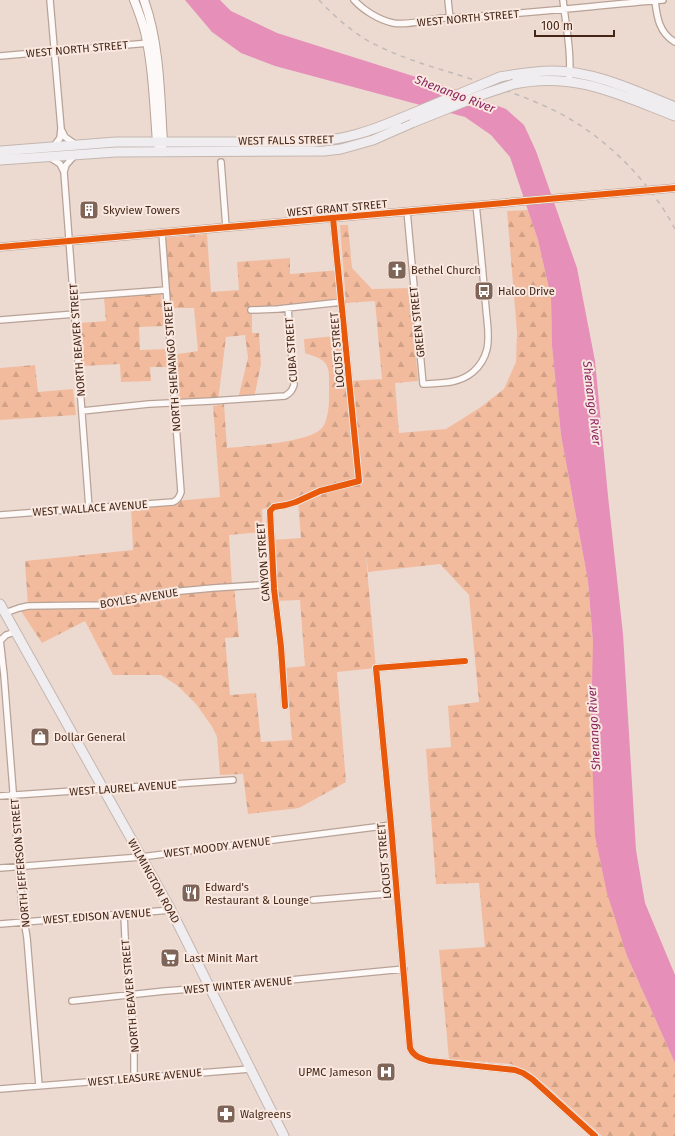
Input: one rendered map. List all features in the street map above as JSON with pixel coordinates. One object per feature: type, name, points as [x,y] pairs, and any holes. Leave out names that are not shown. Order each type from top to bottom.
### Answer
[{"type":"main road","points":[[134,0],[144,29],[151,43],[157,64],[161,152]]},
{"type":"main road","points":[[144,0],[150,21],[150,59],[155,124],[160,142]]},
{"type":"main road","name":"WEST FALLS STREET","points":[[0,151],[116,142],[313,142],[330,140],[373,130],[500,77],[540,71],[570,77],[604,79],[675,107]]},
{"type":"main road","name":"WEST FALLS STREET","points":[[0,160],[110,152],[324,151],[374,140],[484,94],[514,84],[570,77],[675,116]]},
{"type":"main road","points":[[140,142],[150,136],[155,124]]},
{"type":"main road","name":"WILMINGTON ROAD","points":[[0,604],[170,910],[284,1136]]},
{"type":"street","points":[[50,0],[61,128],[60,138],[54,146]]},
{"type":"street","name":"WEST NORTH STREET","points":[[354,0],[370,13],[392,23],[410,23],[445,18],[663,0]]},
{"type":"street","points":[[448,0],[450,18]]},
{"type":"street","points":[[562,0],[569,52],[570,77]]},
{"type":"street","points":[[652,1],[659,24],[667,36],[674,42]]},
{"type":"street","name":"WEST NORTH STREET","points":[[0,56],[151,43]]},
{"type":"street","points":[[61,128],[65,137],[75,145]]},
{"type":"street","points":[[64,172],[68,162],[75,154]]},
{"type":"street","points":[[48,157],[58,162],[64,172]]},
{"type":"street","points":[[220,162],[226,227]]},
{"type":"street","name":"NORTH BEAVER STREET","points":[[64,172],[89,508]]},
{"type":"street","name":"WEST GRANT STREET","points":[[0,247],[675,188]]},
{"type":"street","name":"GREEN STREET","points":[[407,211],[423,384],[449,382],[472,373],[481,363],[487,348],[488,340],[476,205]]},
{"type":"street","name":"LOCUST STREET","points":[[334,218],[359,480]]},
{"type":"street","name":"NORTH SHENANGO STREET","points":[[162,233],[181,492],[178,498]]},
{"type":"street","points":[[73,297],[166,290]]},
{"type":"street","points":[[252,310],[342,302]]},
{"type":"street","name":"CUBA STREET","points":[[174,403],[285,396],[291,392],[294,385],[288,308]]},
{"type":"street","points":[[0,320],[75,314]]},
{"type":"street","points":[[82,411],[174,403]]},
{"type":"street","name":"CANYON STREET","points":[[285,706],[274,584],[270,513],[272,508],[296,502],[320,491],[359,480]]},
{"type":"street","name":"WEST WALLACE AVENUE","points":[[0,515],[173,502],[178,498]]},
{"type":"street","name":"BOYLES AVENUE","points":[[5,613],[28,606],[100,605],[160,593],[274,584]]},
{"type":"street","name":"NORTH JEFFERSON STREET","points":[[15,632],[6,635],[0,640],[2,688],[22,907],[27,938],[39,1086]]},
{"type":"street","name":"LOCUST STREET","points":[[465,660],[376,668],[410,1048],[412,1053],[420,1059],[507,1069],[523,1073],[532,1079],[595,1136]]},
{"type":"street","name":"WEST LAUREL AVENUE","points":[[0,796],[234,780]]},
{"type":"street","name":"WEST MOODY AVENUE","points":[[0,868],[140,857],[391,825]]},
{"type":"street","points":[[313,900],[396,893]]},
{"type":"street","name":"WEST EDISON AVENUE","points":[[0,924],[170,910]]},
{"type":"street","name":"NORTH BEAVER STREET","points":[[124,914],[134,1035],[134,1078]]},
{"type":"street","name":"WEST WINTER AVENUE","points":[[72,1001],[166,991],[404,970]]},
{"type":"street","name":"WEST LEASURE AVENUE","points":[[0,1089],[250,1069]]},
{"type":"green space","points":[[528,210],[538,240],[551,297],[552,346],[561,435],[588,581],[593,642],[627,956],[675,1063],[675,1136],[602,1136],[530,1072],[511,1064],[449,1059],[439,950],[485,947],[479,883],[436,884],[426,749],[451,747],[448,706],[479,702],[469,595],[440,564],[368,572],[365,546],[376,668],[337,672],[346,782],[299,808],[248,814],[243,774],[220,775],[217,736],[196,704],[178,686],[161,675],[113,675],[85,621],[42,643],[19,608],[28,606],[25,561],[133,550],[131,505],[220,497],[213,406],[224,404],[227,448],[264,445],[295,440],[318,431],[324,425],[328,410],[329,371],[322,360],[305,353],[304,339],[346,335],[350,381],[382,379],[375,301],[346,303],[340,225],[348,225],[352,268],[372,289],[410,288],[418,381],[395,383],[399,433],[446,429],[481,407],[504,389],[516,362],[517,332],[507,211]],"holes":[[[298,501],[301,538],[271,540],[275,601],[300,600],[305,666],[286,668],[292,740],[261,742],[256,693],[230,695],[225,638],[239,637],[234,586],[232,586],[229,535],[263,532],[262,509],[286,505]]]},
{"type":"green space","points":[[207,234],[211,292],[239,290],[237,262],[290,258],[290,274],[340,270],[342,302],[252,310],[252,333],[259,333],[261,364],[254,398],[238,399],[248,358],[245,335],[226,337],[218,401],[174,403],[171,355],[198,351],[194,308],[168,308],[162,238]]},
{"type":"green space","points":[[161,293],[164,326],[139,327],[140,350],[167,349],[168,367],[150,367],[151,381],[121,382],[120,364],[82,366],[79,323],[106,321],[104,298]]},
{"type":"green space","points":[[35,365],[38,392],[73,389],[76,415],[0,420],[0,368]]},
{"type":"water","name":"Shenango River","points":[[185,0],[220,0],[231,11],[277,33],[451,88],[506,109],[524,125],[536,151],[577,268],[595,361],[623,634],[636,850],[645,903],[675,975],[675,1063],[627,956],[607,893],[595,836],[591,727],[593,642],[588,581],[561,435],[552,346],[551,297],[538,240],[510,157],[491,135],[465,117],[275,66],[241,53],[212,32]]},
{"type":"railway","points":[[319,0],[349,28],[379,47],[518,95],[561,114],[581,126],[618,155],[635,172],[650,190],[675,229]]},
{"type":"cycle path","points":[[0,247],[675,188]]},
{"type":"cycle path","points":[[285,706],[281,647],[274,589],[270,511],[274,507],[296,502],[320,491],[359,481],[333,218]]},
{"type":"cycle path","points":[[465,661],[376,668],[410,1048],[416,1056],[430,1061],[515,1070],[523,1073],[532,1079],[595,1136]]},
{"type":"place","name":"Skyview Towers","points":[[89,210]]},
{"type":"place","name":"Bethel Church","points":[[397,270]]},
{"type":"place","name":"Halco Drive","points":[[484,291]]},
{"type":"place","name":"Dollar General","points":[[40,737]]},
{"type":"place","name":"Edward's Restaurant & Lounge","points":[[191,893]]},
{"type":"place","name":"Last Minit Mart","points":[[170,958]]},
{"type":"place","name":"UPMC Jameson","points":[[386,1072]]},
{"type":"place","name":"Walgreens","points":[[226,1114]]}]
